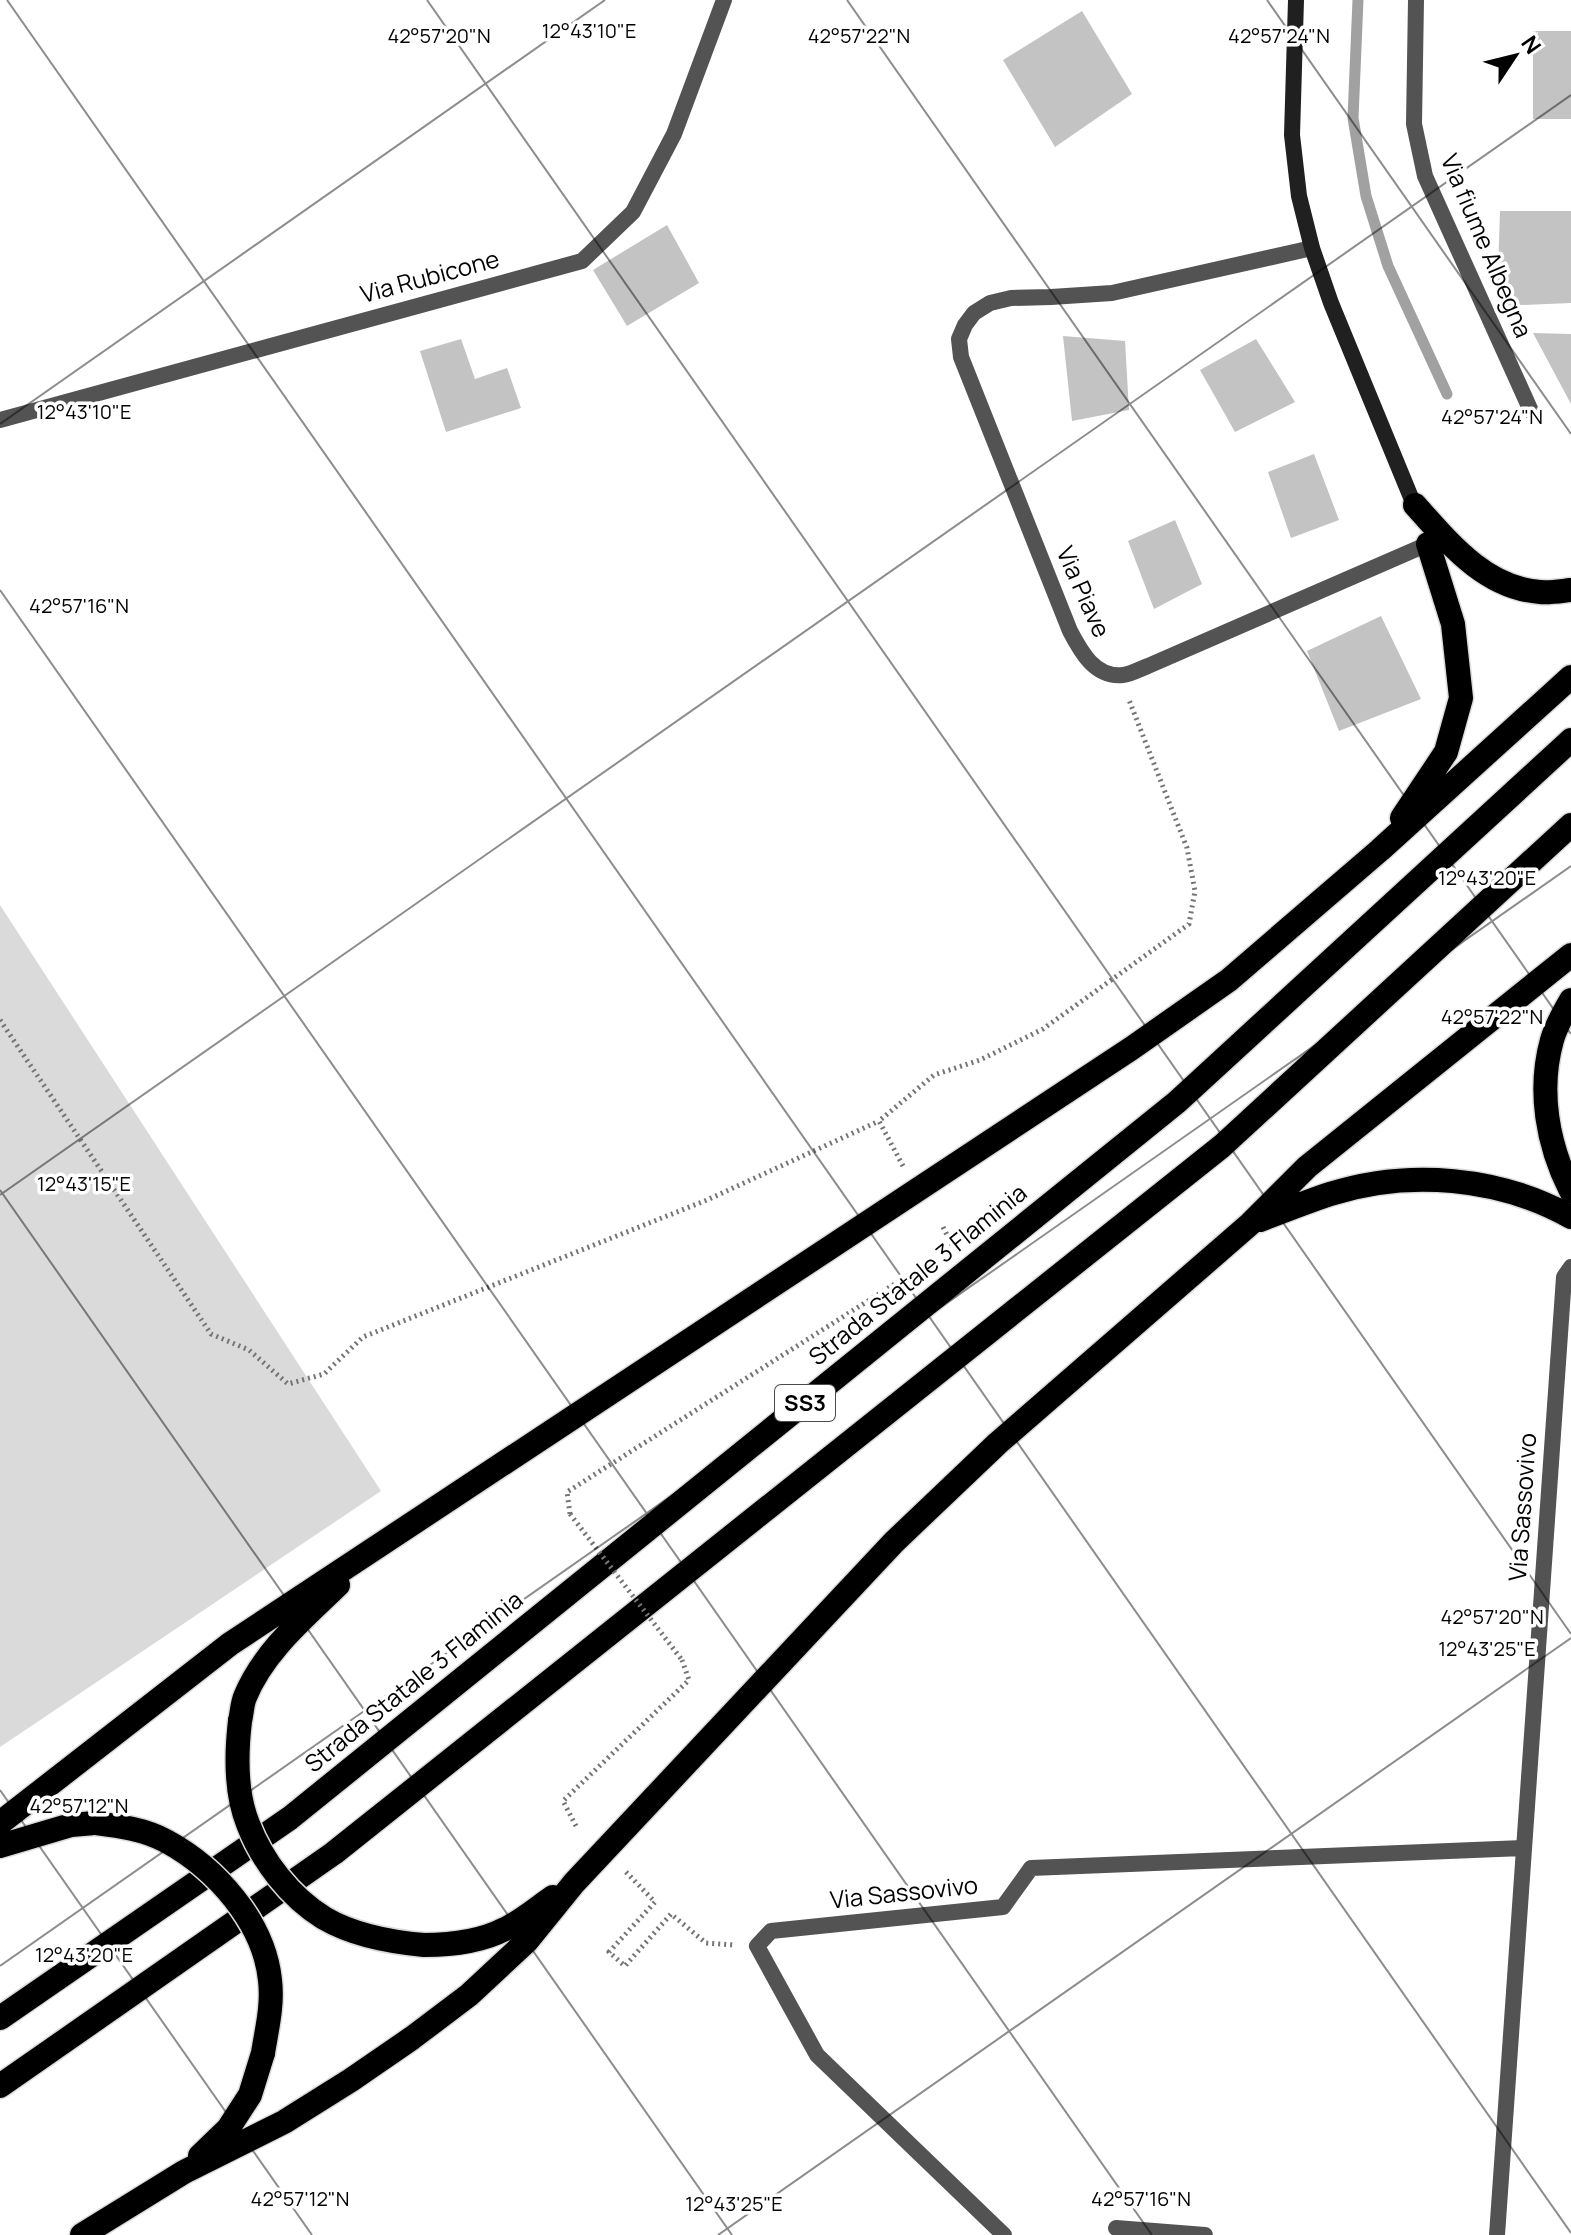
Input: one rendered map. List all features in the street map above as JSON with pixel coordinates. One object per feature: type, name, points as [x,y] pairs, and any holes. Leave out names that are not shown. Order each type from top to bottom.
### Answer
[{"type":"highway","points":[[1415,505],[1459,554],[1498,581],[1538,592],[1571,590]]},
{"type":"highway","points":[[1380,850],[1446,752],[1461,698],[1453,624],[1428,544]]},
{"type":"highway","points":[[0,1823],[230,1644],[1132,1048],[1229,980],[1380,850],[1571,677]]},
{"type":"highway","name":"Strada Statale 3 Flaminia","points":[[0,2018],[290,1818],[1177,1102],[1571,740]]},
{"type":"highway","name":"SS3","points":[[0,2086],[334,1853],[1209,1156],[1571,825]]},
{"type":"highway","points":[[82,2235],[184,2172],[284,2122],[351,2080],[469,1995],[527,1941],[574,1883],[894,1542],[998,1443],[1250,1224],[1307,1167],[1571,955]]},
{"type":"highway","points":[[1571,1000],[1553,1037],[1545,1075],[1553,1147],[1571,1191]]},
{"type":"highway","points":[[1250,1224],[1333,1193],[1395,1180],[1450,1180],[1502,1190],[1548,1204],[1571,1217]]},
{"type":"highway","points":[[376,1547],[291,1631],[260,1667],[244,1698],[237,1761],[238,1784],[247,1823],[269,1864],[295,1897],[325,1919],[396,1943],[424,1945],[450,1945],[504,1930],[574,1883]]},
{"type":"highway","points":[[0,1846],[71,1825],[95,1823],[126,1827],[164,1840],[196,1861],[232,1895],[259,1939],[270,1978],[271,2012],[250,2095],[228,2129],[184,2172]]},
{"type":"main road","points":[[1296,0],[1292,135],[1299,196],[1312,248],[1331,303],[1415,505],[1428,544]]},
{"type":"street","name":"Via Rubicone","points":[[0,420],[582,261],[633,212],[674,134],[724,0]]},
{"type":"street","name":"Via fiume Albegna","points":[[1416,0],[1414,124],[1425,176],[1531,411]]},
{"type":"street","name":"Via Piave","points":[[1124,675],[1110,674],[1096,668],[1081,652],[1070,631],[961,357],[959,339],[965,325],[974,313],[990,303],[1011,298],[1112,293],[1312,248]]},
{"type":"street","points":[[1124,675],[1428,544]]},
{"type":"street","name":"Via Sassovivo","points":[[1497,2235],[1564,1277],[1571,1267]]},
{"type":"street","name":"Via Sassovivo","points":[[757,1946],[771,1931],[1003,1907],[1031,1868],[1523,1848]]},
{"type":"street","points":[[757,1946],[817,2055],[1004,2235]]},
{"type":"street","points":[[1116,2228],[1205,2235]]},
{"type":"path","points":[[0,1020],[211,1334],[249,1350],[288,1384],[324,1374],[363,1337],[707,1200],[879,1121],[934,1075],[980,1060],[1043,1029],[1189,924],[1195,891],[1187,848],[1130,708],[1124,675]]},
{"type":"path","points":[[879,1121],[905,1168]]},
{"type":"path","points":[[941,1253],[952,1245],[943,1227]]},
{"type":"path","points":[[576,1826],[563,1801],[689,1680],[682,1660],[570,1514],[567,1492],[920,1267]]},
{"type":"path","points":[[625,1871],[655,1902],[609,1952],[625,1966],[671,1914],[706,1943],[757,1946]]},
{"type":"shaded area","points":[[0,905],[381,1491],[0,1747]]},
{"type":"building","points":[[1082,11],[1132,94],[1055,147],[1003,60]]},
{"type":"building","points":[[1533,31],[1571,31],[1571,119],[1533,119]]},
{"type":"building","points":[[1500,211],[1571,211],[1571,303],[1497,306]]},
{"type":"building","points":[[667,225],[699,283],[627,326],[593,270]]},
{"type":"building","points":[[1533,333],[1571,334],[1571,404]]},
{"type":"building","points":[[1063,336],[1125,341],[1129,410],[1072,421]]},
{"type":"building","points":[[461,339],[475,379],[507,368],[521,408],[446,432],[420,351]]},
{"type":"building","points":[[1256,339],[1295,402],[1235,432],[1200,370]]},
{"type":"building","points":[[1314,454],[1339,520],[1291,538],[1268,472]]},
{"type":"building","points":[[1175,520],[1202,584],[1154,609],[1128,541]]},
{"type":"building","points":[[1381,616],[1421,699],[1339,731],[1307,651]]},
{"type":"waterway","points":[[1358,0],[1353,118],[1366,196],[1388,266],[1447,394]]}]
